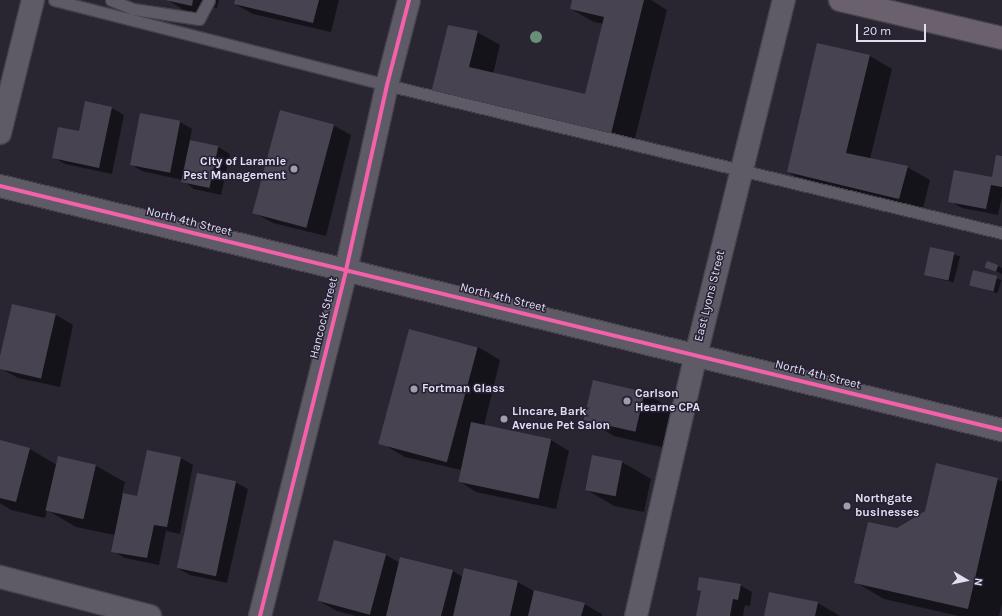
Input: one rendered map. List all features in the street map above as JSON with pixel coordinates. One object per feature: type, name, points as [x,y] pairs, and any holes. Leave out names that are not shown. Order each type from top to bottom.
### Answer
[{"type":"main road","points":[[840,0],[1002,38]]},
{"type":"street","points":[[0,133],[33,0]]},
{"type":"street","name":"Hancock Street","points":[[260,616],[346,270],[387,85],[409,0]]},
{"type":"street","name":"East Lyons Street","points":[[636,616],[696,355],[784,0]]},
{"type":"street","name":"North 4th Street","points":[[0,186],[1002,430]]},
{"type":"street","points":[[0,577],[150,616]]},
{"type":"lane","points":[[54,0],[387,85],[1002,233]]},
{"type":"lane","points":[[111,0],[133,9],[199,19],[209,0]]},
{"type":"building","points":[[165,0],[193,0],[192,6]]},
{"type":"building","points":[[235,0],[319,0],[313,23],[234,4]]},
{"type":"building","points":[[572,0],[644,0],[611,134],[431,93],[448,25],[478,31],[469,67],[585,94],[604,17],[570,9]]},
{"type":"building","points":[[817,43],[870,55],[846,153],[908,166],[899,199],[787,172]]},
{"type":"building","points":[[85,101],[112,107],[99,168],[52,158],[58,127],[79,131]]},
{"type":"building","name":"City of Laramie Pest Management","points":[[280,110],[334,124],[306,228],[252,213]]},
{"type":"building","points":[[140,113],[180,121],[170,173],[130,165]]},
{"type":"building","points":[[190,140],[218,146],[209,188],[181,182]]},
{"type":"building","points":[[996,155],[1002,156],[1002,187],[991,185],[986,209],[948,202],[954,170],[992,177]]},
{"type":"building","points":[[930,247],[954,252],[948,281],[924,275]]},
{"type":"building","points":[[987,261],[998,265],[996,272],[985,268]]},
{"type":"building","points":[[973,270],[997,276],[993,292],[969,286]]},
{"type":"building","points":[[12,304],[56,314],[41,378],[0,369],[0,356]]},
{"type":"building","points":[[409,329],[478,347],[447,462],[378,444]]},
{"type":"building","points":[[593,380],[645,392],[635,432],[584,420]]},
{"type":"building","points":[[471,422],[551,439],[539,499],[458,482]]},
{"type":"building","points":[[0,440],[30,448],[16,502],[0,498]]},
{"type":"building","points":[[147,450],[181,457],[167,527],[154,525],[147,558],[111,552],[123,493],[137,496]]},
{"type":"building","points":[[592,455],[622,461],[616,496],[585,490]]},
{"type":"building","points":[[58,456],[96,465],[83,519],[45,511]]},
{"type":"building","points":[[936,463],[998,478],[968,609],[854,583],[868,522],[897,528],[925,511]]},
{"type":"building","points":[[197,473],[236,481],[216,576],[177,568]]},
{"type":"building","points":[[334,540],[386,554],[370,615],[318,601]]},
{"type":"building","points":[[400,557],[453,570],[441,616],[386,616]]},
{"type":"building","points":[[464,568],[518,581],[510,616],[453,616]]},
{"type":"building","points":[[699,577],[741,584],[738,600],[733,599],[730,616],[696,616],[701,591],[697,590]]},
{"type":"building","points":[[534,590],[585,603],[581,616],[528,616]]},
{"type":"building","points":[[769,592],[818,602],[815,616],[764,616]]},
{"type":"cycle path","points":[[260,616],[346,270],[387,85],[409,0]]},
{"type":"cycle path","points":[[0,186],[1002,430]]},
{"type":"place","name":"City of Laramie Pest Management","points":[[294,169]]},
{"type":"place","name":"Fortman Glass","points":[[414,389]]},
{"type":"place","name":"Carlson Hearne CPA","points":[[627,401]]},
{"type":"place","name":"Lincare, Bark Avenue Pet Salon","points":[[504,419]]},
{"type":"place","name":"Northgate businesses","points":[[847,506]]}]
